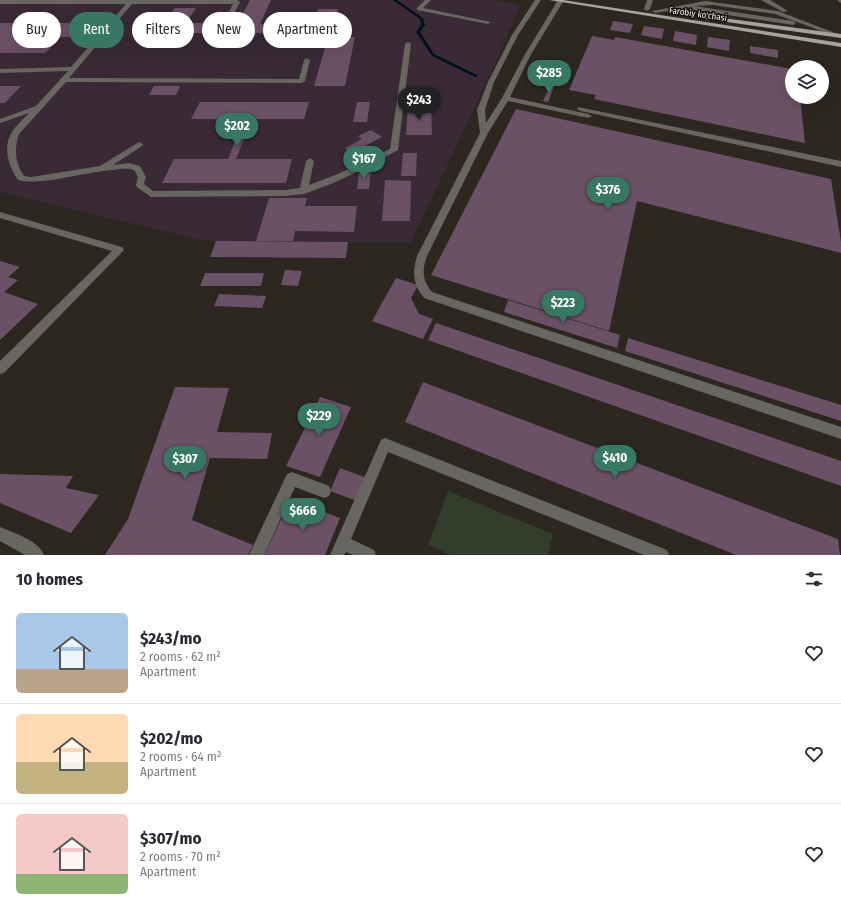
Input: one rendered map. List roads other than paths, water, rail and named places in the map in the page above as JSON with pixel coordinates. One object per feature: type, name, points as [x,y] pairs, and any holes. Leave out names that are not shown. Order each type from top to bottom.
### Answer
[{"type":"main road","name":"Farobiy ko'chasi","points":[[552,0],[841,45]]},
{"type":"main road","name":"Farobiy ko'chasi","points":[[588,0],[655,11],[841,36]]},
{"type":"main road","points":[[800,39],[841,50]]},
{"type":"street","points":[[428,0],[419,9],[488,22]]},
{"type":"street","points":[[484,133],[481,110],[491,82],[515,35],[538,0]]},
{"type":"street","points":[[648,9],[650,0]]},
{"type":"street","points":[[766,0],[781,9],[834,31],[841,36]]},
{"type":"street","points":[[132,1],[74,69],[15,133],[8,144],[16,172],[21,178],[31,180],[102,168],[128,166],[137,168],[142,177],[140,185],[151,194],[259,194],[304,191],[329,183],[394,150],[400,89],[408,44]]},
{"type":"street","points":[[560,1],[526,56],[506,98],[484,133],[420,262],[418,277],[421,287],[428,295],[841,433]]},
{"type":"street","points":[[0,2],[237,2],[232,12]]},
{"type":"street","points":[[655,11],[696,4],[792,18],[841,36]]},
{"type":"street","points":[[682,6],[808,25]]},
{"type":"street","points":[[64,80],[302,81],[307,60]]},
{"type":"street","points":[[0,70],[74,69]]},
{"type":"street","points":[[506,98],[595,118]]},
{"type":"street","points":[[0,121],[39,107]]},
{"type":"street","points":[[581,109],[841,164]]},
{"type":"street","points":[[102,168],[139,144]]},
{"type":"street","points":[[304,191],[310,161]]},
{"type":"street","points":[[0,215],[119,250],[0,369]]},
{"type":"street","points":[[369,555],[340,549],[385,444],[662,555]]},
{"type":"street","points":[[256,555],[292,480],[324,491]]},
{"type":"street","points":[[0,534],[23,545],[37,555]]},
{"type":"waterway","points":[[395,0],[422,19],[423,25],[418,32],[433,55],[476,76]]}]
